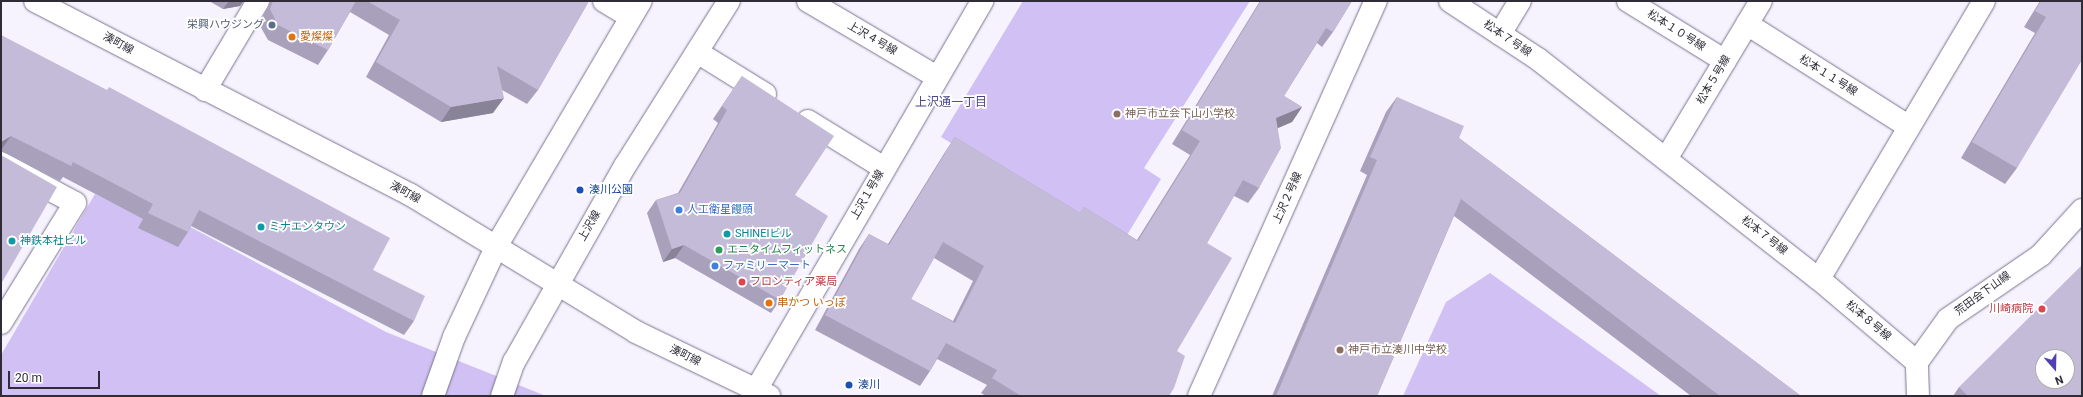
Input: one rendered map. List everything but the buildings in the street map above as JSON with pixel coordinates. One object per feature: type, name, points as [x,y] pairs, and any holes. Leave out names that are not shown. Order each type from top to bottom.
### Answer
[{"type":"street","name":"湊町線","points":[[35,1],[411,196],[497,245],[556,286],[636,332],[763,393]]},
{"type":"street","points":[[205,90],[258,1]]},
{"type":"street","points":[[433,396],[454,337],[497,245],[636,9],[604,1]]},
{"type":"street","name":"上沢線","points":[[502,396],[514,362],[624,166],[729,1]]},
{"type":"street","name":"上沢４号線","points":[[808,1],[937,77]]},
{"type":"street","name":"上沢１号線","points":[[763,393],[884,168],[982,1]]},
{"type":"street","name":"上沢２号線","points":[[1199,396],[1376,1]]},
{"type":"street","name":"松本７号線","points":[[1450,1],[1500,34],[1666,159],[1819,279]]},
{"type":"street","points":[[1500,34],[1520,1]]},
{"type":"street","name":"松本１０号線","points":[[1628,1],[1725,61]]},
{"type":"street","name":"松本５号線","points":[[1666,159],[1761,1]]},
{"type":"street","points":[[1819,279],[1984,1]]},
{"type":"street","name":"松本１１号線","points":[[1747,24],[1909,127]]},
{"type":"street","points":[[697,52],[884,168]]},
{"type":"street","points":[[1,163],[76,204],[1,323]]},
{"type":"street","name":"荒田会下山線","points":[[1917,362],[1948,319],[2041,255],[2082,210]]},
{"type":"street","name":"松本８号線","points":[[1819,279],[1917,362]]},
{"type":"street","points":[[1917,362],[1918,396]]},
{"type":"shaded area","points":[[1023,1],[1250,1],[1144,168],[1161,179],[1121,245],[941,137]]},
{"type":"shaded area","points":[[95,194],[134,214],[142,201],[386,332],[546,396],[1,396],[1,355]]},
{"type":"shaded area","points":[[1490,273],[1661,396],[1403,396],[1446,302]]},
{"type":"place","name":"栄興ハウジング","points":[[272,25]]},
{"type":"place","name":"愛燦燦","points":[[292,37]]},
{"type":"place","name":"神戸市立会下山小学校","points":[[1117,114]]},
{"type":"place","name":"湊川公園","points":[[580,190]]},
{"type":"place","name":"人工衛星饅頭","points":[[679,210]]},
{"type":"place","name":"ミナエンタウン","points":[[261,227]]},
{"type":"place","name":"SHINEIビル","points":[[727,234]]},
{"type":"place","name":"神鉄本社ビル","points":[[12,241]]},
{"type":"place","name":"エニタイムフィットネス","points":[[719,250]]},
{"type":"place","name":"ファミリーマート","points":[[715,266]]},
{"type":"place","name":"フロンティア薬局","points":[[742,282]]},
{"type":"place","name":"串かつ いっぽ","points":[[769,303]]},
{"type":"place","name":"川崎病院","points":[[2042,309]]},
{"type":"place","name":"神戸市立湊川中学校","points":[[1340,350]]},
{"type":"place","name":"湊川","points":[[849,385]]},
{"type":"district","name":"上沢通一丁目","points":[[951,103]]}]
